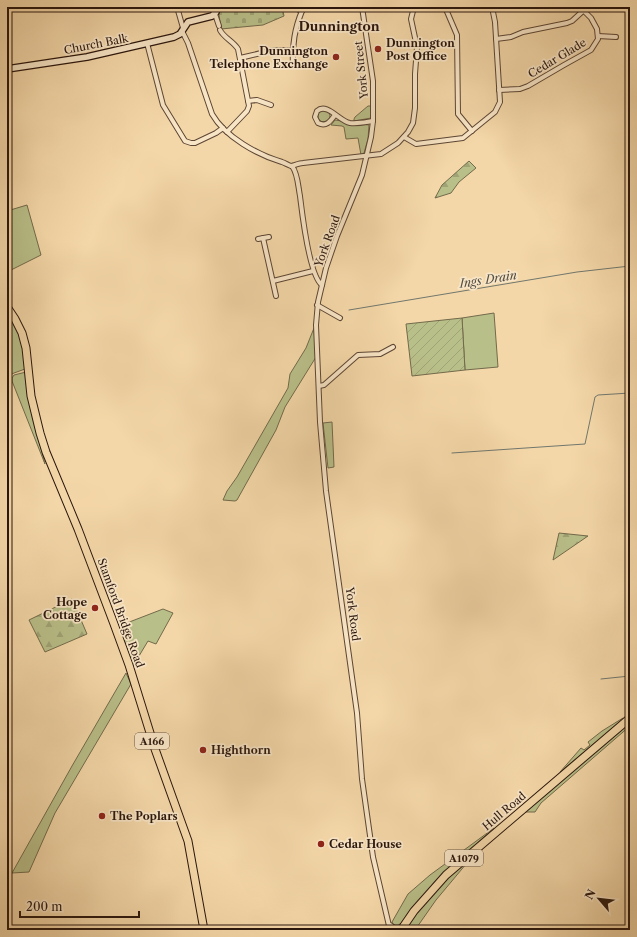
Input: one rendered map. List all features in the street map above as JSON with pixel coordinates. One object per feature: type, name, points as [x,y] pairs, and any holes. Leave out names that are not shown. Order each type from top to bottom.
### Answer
[{"type":"highway","name":"Stamford Bridge Road","points":[[7,307],[22,333],[26,348],[31,396],[46,452],[78,529],[114,624],[155,749],[188,841],[204,930]]},
{"type":"highway","name":"Hull Road","points":[[401,930],[414,911],[446,874],[630,718]]},
{"type":"street","points":[[177,7],[183,30],[212,114],[218,123],[225,130],[254,151],[270,159],[292,166],[302,163],[381,154],[404,137],[412,128],[414,118],[417,47],[411,19],[416,7]]},
{"type":"street","points":[[147,43],[162,102],[185,140],[195,143],[225,130],[249,109],[240,58],[236,46],[222,35],[215,14],[216,7]]},
{"type":"street","name":"York Street","points":[[362,7],[373,81],[373,121],[368,155]]},
{"type":"street","points":[[445,7],[457,35],[458,114],[472,131]]},
{"type":"street","points":[[404,137],[416,144],[458,140],[467,136],[498,109],[500,102],[500,90],[492,7]]},
{"type":"street","points":[[496,39],[511,38],[523,32],[567,23],[572,21],[582,9]]},
{"type":"street","name":"Cedar Glade","points":[[500,90],[520,89],[528,86],[564,64],[588,52],[597,42],[598,36],[594,22],[582,9]]},
{"type":"street","points":[[293,66],[292,50],[296,28],[302,10]]},
{"type":"street","name":"Church Balk","points":[[7,69],[88,57],[174,37],[183,30],[188,22],[215,14]]},
{"type":"street","name":"Cedar Glade","points":[[598,36],[616,37]]},
{"type":"street","points":[[240,58],[274,50],[292,50]]},
{"type":"street","points":[[248,101],[257,100],[271,105]]},
{"type":"street","points":[[335,115],[328,124],[325,125],[318,123],[314,117],[317,111],[322,108],[330,110],[335,115],[351,123],[373,121]]},
{"type":"street","name":"York Road","points":[[368,155],[362,175],[330,255],[316,316],[320,422],[324,467],[357,713],[362,779],[377,876],[389,922]]},
{"type":"street","points":[[292,166],[298,181],[305,232],[313,271],[318,282],[322,285]]},
{"type":"street","points":[[258,239],[269,237]]},
{"type":"street","points":[[263,238],[276,296]]},
{"type":"street","points":[[273,281],[313,271]]},
{"type":"street","points":[[318,305],[340,318]]},
{"type":"street","points":[[319,386],[324,385],[358,355],[380,354],[394,347]]},
{"type":"street","points":[[389,922],[390,930]]},
{"type":"street","points":[[389,922],[393,928],[397,930]]},
{"type":"green space","points":[[218,7],[282,7],[284,16],[263,25],[221,29]]},
{"type":"green space","points":[[368,106],[371,106],[371,118],[354,121],[355,117]]},
{"type":"green space","points":[[322,110],[326,110],[330,116],[326,122],[322,122],[318,118],[318,114]]},
{"type":"green space","points":[[335,120],[369,125],[368,139],[364,153],[361,155],[358,138],[346,139],[344,127],[331,125]]},
{"type":"green space","points":[[469,161],[476,168],[459,182],[451,193],[435,198],[442,185]]},
{"type":"green space","points":[[27,205],[41,255],[7,272],[7,211]]},
{"type":"green space","points":[[7,312],[18,331],[24,350],[25,369],[10,375],[7,364]]},
{"type":"green space","points":[[494,313],[498,367],[465,370],[462,318]]},
{"type":"green space","points":[[462,318],[465,370],[412,376],[406,324]]},
{"type":"green space","points":[[314,328],[316,357],[285,407],[276,430],[237,500],[223,500],[288,388],[290,374],[306,348]]},
{"type":"green space","points":[[26,372],[35,425],[45,464],[12,381],[14,375]]},
{"type":"green space","points":[[332,422],[334,467],[328,468],[323,423]]},
{"type":"green space","points":[[559,533],[588,536],[553,560]]},
{"type":"green space","points":[[72,599],[87,634],[45,652],[29,620]]},
{"type":"green space","points":[[163,609],[173,613],[156,644],[148,641],[133,666],[119,626]]},
{"type":"green space","points":[[126,673],[131,684],[55,813],[29,872],[12,873],[72,766]]},
{"type":"green space","points":[[623,718],[624,719],[560,772],[581,748],[584,750],[590,745],[588,742]]},
{"type":"green space","points":[[630,719],[630,726],[541,803],[535,812],[525,812],[472,857],[436,900],[415,930],[405,930],[424,901],[446,878]]},
{"type":"green space","points":[[494,828],[440,876],[402,923],[394,925],[392,922],[408,894],[430,875]]},
{"type":"waterway","name":"Ings Drain","points":[[349,310],[577,272],[630,266]]},
{"type":"waterway","points":[[452,453],[585,444],[595,397],[598,395],[630,393]]},
{"type":"waterway","points":[[601,679],[630,676]]},
{"type":"place","name":"Dunnington Post Office","points":[[378,49]]},
{"type":"place","name":"Dunnington Telephone Exchange","points":[[336,57]]},
{"type":"place","name":"Hope Cottage","points":[[95,608]]},
{"type":"place","name":"Highthorn","points":[[203,750]]},
{"type":"place","name":"The Poplars","points":[[102,816]]},
{"type":"place","name":"Cedar House","points":[[321,844]]},
{"type":"district","name":"Dunnington","points":[[339,26]]}]
